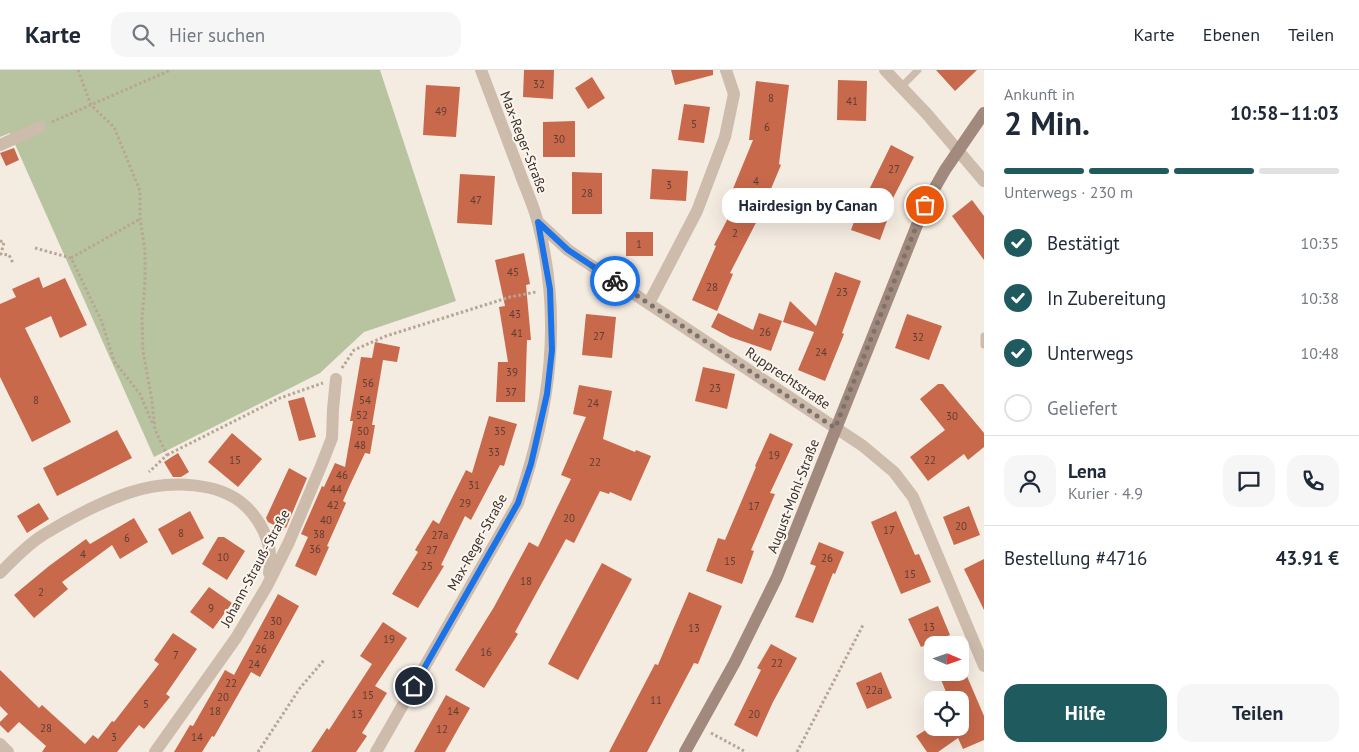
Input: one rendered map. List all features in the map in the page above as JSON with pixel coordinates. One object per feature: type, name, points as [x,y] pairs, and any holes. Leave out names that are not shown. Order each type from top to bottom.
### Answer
[{"type":"main road","name":"August-Mohl-Straße","points":[[685,752],[758,619],[777,577],[925,205],[958,150],[984,113]]},
{"type":"street","name":"Max-Reger-Straße","points":[[376,752],[518,503],[531,464],[547,394],[552,350],[550,289],[538,222],[481,70]]},
{"type":"street","points":[[649,303],[697,210],[725,137],[734,94],[726,70]]},
{"type":"street","points":[[884,70],[984,181]]},
{"type":"street","points":[[0,145],[40,127]]},
{"type":"street","name":"Rupprechtstraße","points":[[538,222],[568,250],[882,460],[913,497],[984,666]]},
{"type":"street","name":"Johann-Strauß-Straße","points":[[155,752],[236,638],[289,542],[332,438],[332,409],[336,379]]},
{"type":"street","points":[[0,573],[41,536],[89,510],[127,493],[157,487],[197,486],[236,498],[248,507],[256,518],[264,532],[271,558],[266,586]]},
{"type":"street","points":[[0,744],[8,752]]},
{"type":"lane","points":[[900,87],[918,70]]},
{"type":"lane","points":[[984,336],[984,345]]},
{"type":"path","points":[[78,70],[91,105],[114,127],[140,191],[140,219],[145,250],[142,319],[143,351],[155,430]]},
{"type":"path","points":[[40,127],[171,70]]},
{"type":"path","points":[[35,248],[71,258],[140,219]]},
{"type":"path","points":[[0,240],[4,242],[1,254],[9,255],[13,263]]},
{"type":"path","points":[[71,258],[102,322],[114,361],[140,394],[167,456]]},
{"type":"path","points":[[147,474],[167,456],[280,398],[336,379],[354,350],[386,336],[510,297],[550,289]]},
{"type":"path","points":[[797,752],[863,625]]},
{"type":"path","points":[[258,752],[300,688],[325,659]]},
{"type":"path","points":[[700,726],[746,752]]},
{"type":"green space","points":[[0,70],[380,70],[456,301],[364,332],[320,373],[154,457],[10,133],[0,137]]},
{"type":"building","points":[[524,70],[554,70],[553,99],[523,97]]},
{"type":"building","points":[[671,70],[713,70],[713,75],[675,85]]},
{"type":"building","points":[[936,70],[977,70],[955,91]]},
{"type":"building","points":[[592,77],[605,98],[588,109],[575,88]]},
{"type":"building","points":[[838,80],[867,81],[866,121],[837,120]]},
{"type":"building","points":[[756,81],[789,85],[779,164],[781,165],[760,215],[730,273],[733,274],[717,311],[692,300],[716,246],[714,245],[738,199],[730,196],[753,140],[749,140]]},
{"type":"building","points":[[426,85],[460,87],[456,137],[423,135]]},
{"type":"building","points":[[684,104],[710,107],[704,143],[678,140]]},
{"type":"building","points":[[575,121],[575,157],[543,157],[543,122]]},
{"type":"building","points":[[891,145],[914,157],[889,206],[892,207],[880,240],[851,230],[863,197],[865,198]]},
{"type":"building","points":[[14,148],[19,160],[6,166],[0,153]]},
{"type":"building","points":[[652,169],[688,171],[686,201],[650,199]]},
{"type":"building","points":[[572,172],[602,173],[602,214],[572,214]]},
{"type":"building","points":[[460,174],[495,176],[492,225],[457,223]]},
{"type":"building","points":[[972,200],[984,216],[984,260],[952,216]]},
{"type":"building","points":[[626,232],[653,232],[653,256],[626,256]]},
{"type":"building","points":[[524,253],[530,284],[526,285],[531,340],[527,340],[525,402],[496,402],[498,362],[508,362],[499,307],[505,306],[495,260]]},
{"type":"building","points":[[835,272],[861,281],[842,333],[844,334],[825,381],[798,370],[814,332],[783,322],[790,301],[816,326]]},
{"type":"building","points":[[39,277],[43,288],[65,278],[87,325],[60,338],[51,316],[25,328],[71,422],[32,442],[0,377],[0,304],[16,297],[12,289]]},
{"type":"building","points":[[718,313],[753,330],[759,313],[782,321],[771,351],[730,337],[711,327]]},
{"type":"building","points":[[586,314],[616,317],[612,358],[582,355]]},
{"type":"building","points":[[907,314],[942,326],[929,360],[895,348]]},
{"type":"building","points":[[375,342],[400,347],[397,362],[383,360],[372,425],[375,425],[370,454],[365,453],[349,487],[343,501],[346,503],[316,576],[295,566],[308,537],[301,534],[322,486],[324,487],[335,463],[345,467],[353,421],[350,421],[361,357],[372,358]]},
{"type":"building","points":[[703,367],[735,374],[727,409],[695,401]]},
{"type":"building","points":[[938,384],[943,384],[984,433],[984,447],[968,460],[964,454],[928,481],[910,457],[945,430],[920,399]]},
{"type":"building","points":[[579,385],[612,391],[603,439],[635,452],[636,450],[651,456],[631,501],[610,492],[609,494],[600,491],[574,543],[566,539],[515,632],[518,634],[484,688],[455,670],[494,607],[529,542],[538,547],[571,479],[561,475],[586,417],[573,414]]},
{"type":"building","points":[[304,397],[316,437],[299,441],[288,401]]},
{"type":"building","points":[[489,416],[517,424],[504,466],[500,465],[471,520],[465,516],[441,565],[444,566],[418,608],[392,594],[418,552],[415,550],[433,520],[439,524],[466,470],[472,473]]},
{"type":"building","points":[[117,430],[132,458],[57,496],[43,468]]},
{"type":"building","points":[[232,433],[262,459],[238,487],[208,462]]},
{"type":"building","points":[[770,433],[793,444],[770,493],[775,494],[751,550],[754,551],[742,584],[706,571],[718,538],[725,540]]},
{"type":"building","points":[[178,453],[189,472],[181,477],[173,477],[164,462]]},
{"type":"building","points":[[289,468],[307,478],[286,528],[283,530],[268,522],[266,518]]},
{"type":"building","points":[[39,503],[49,519],[27,533],[17,516]]},
{"type":"building","points":[[969,506],[980,535],[954,545],[943,517]]},
{"type":"building","points":[[190,511],[204,538],[172,555],[158,529]]},
{"type":"building","points":[[896,511],[915,555],[919,554],[931,582],[901,594],[871,522]]},
{"type":"building","points":[[134,518],[148,542],[120,559],[112,545],[62,582],[68,589],[34,618],[14,595],[86,539],[90,544]]},
{"type":"building","points":[[218,537],[224,537],[245,551],[227,580],[202,564]]},
{"type":"building","points":[[819,542],[844,552],[835,574],[833,573],[813,623],[795,617],[816,566],[810,564]]},
{"type":"building","points":[[984,559],[984,610],[964,569]]},
{"type":"building","points":[[602,563],[632,579],[578,680],[548,664]]},
{"type":"building","points":[[209,587],[232,603],[213,629],[190,612]]},
{"type":"building","points":[[689,592],[722,606],[698,664],[694,663],[647,752],[609,752],[655,664],[658,665]]},
{"type":"building","points":[[278,594],[299,606],[260,677],[251,672],[214,737],[212,736],[202,752],[174,752],[190,725],[193,726],[225,670],[234,675]]},
{"type":"building","points":[[938,606],[950,635],[924,636],[924,646],[921,647],[908,619]]},
{"type":"building","points":[[383,622],[407,638],[375,686],[387,693],[362,733],[367,736],[356,752],[311,752],[327,728],[329,730],[372,664],[360,656]]},
{"type":"building","points":[[173,633],[197,649],[166,694],[170,697],[144,729],[139,725],[117,752],[42,752],[46,746],[19,722],[8,733],[0,725],[0,722],[8,714],[0,706],[0,670],[39,708],[42,705],[85,744],[93,735],[98,739],[112,721],[114,722],[159,664],[154,660]]},
{"type":"building","points":[[771,644],[797,658],[773,702],[757,737],[734,725],[761,670],[757,668]]},
{"type":"building","points":[[881,672],[892,698],[867,709],[856,683]]},
{"type":"building","points":[[942,681],[969,681],[984,716],[984,740],[963,749],[958,738],[938,752],[927,752],[916,736],[924,731],[924,736],[969,736],[969,691],[946,691]]},
{"type":"building","points":[[446,695],[470,708],[445,752],[414,752]]},
{"type":"way so far","points":[[615,281],[835,428],[925,205]]},
{"type":"place","name":"Hairdesign by Canan","points":[[925,205]]},
{"type":"route","points":[[414,686],[518,503],[531,464],[547,394],[552,350],[550,289],[538,222],[568,250],[615,281]]}]
